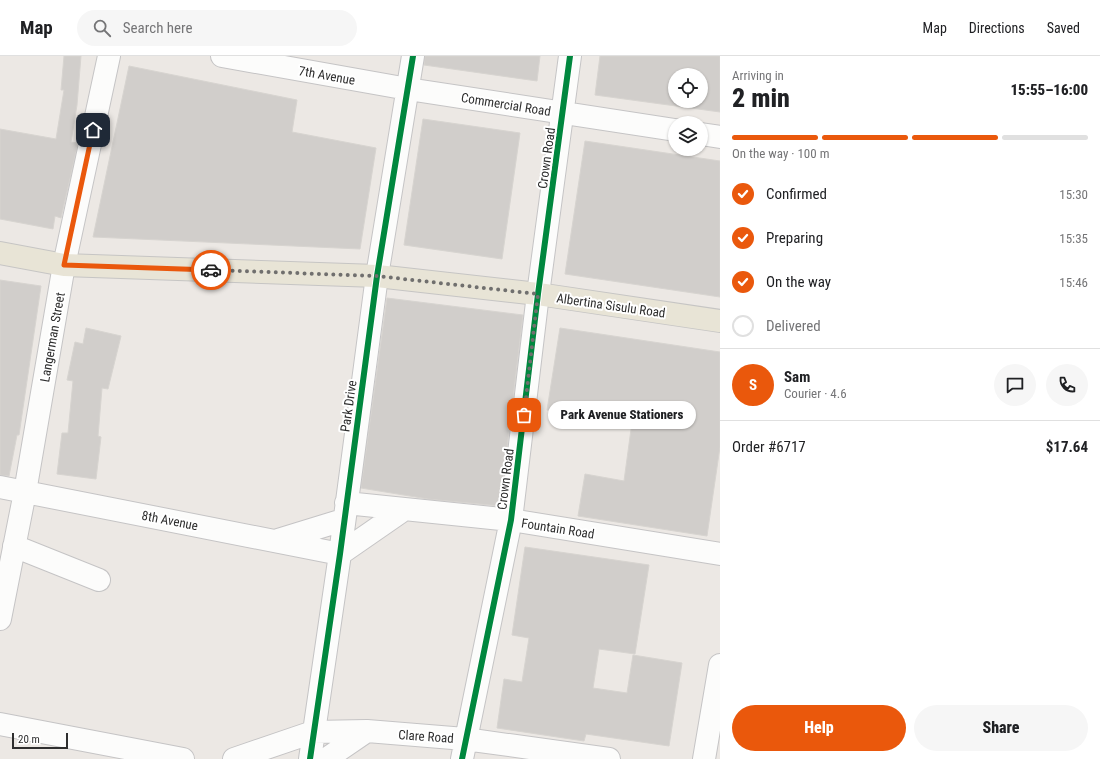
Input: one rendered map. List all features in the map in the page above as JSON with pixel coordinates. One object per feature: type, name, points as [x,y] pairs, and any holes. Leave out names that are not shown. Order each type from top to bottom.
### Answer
[{"type":"main road","name":"Albertina Sisulu Road","points":[[0,253],[64,265],[377,276],[538,294],[720,321]]},
{"type":"street","name":"Langerman Street","points":[[0,619],[25,492],[64,265],[108,56]]},
{"type":"street","name":"7th Avenue","points":[[222,56],[408,89]]},
{"type":"street","name":"Park Drive","points":[[310,759],[340,554],[377,276],[413,56]]},
{"type":"street","name":"Crown Road","points":[[464,749],[511,520],[538,294],[570,56]]},
{"type":"street","name":"Commercial Road","points":[[408,89],[668,129]]},
{"type":"street","points":[[708,135],[720,137]]},
{"type":"street","name":"8th Avenue","points":[[0,488],[340,554]]},
{"type":"street","points":[[340,554],[405,509]]},
{"type":"street","name":"Fountain Road","points":[[345,512],[405,509],[511,520],[720,554]]},
{"type":"street","points":[[275,541],[345,512]]},
{"type":"street","points":[[14,546],[100,580]]},
{"type":"street","points":[[704,759],[720,665]]},
{"type":"street","points":[[0,724],[183,759]]},
{"type":"street","points":[[326,759],[367,731]]},
{"type":"street","name":"Clare Road","points":[[234,759],[313,732],[367,731],[464,749],[609,759]]},
{"type":"building","points":[[64,56],[81,56],[77,105],[71,142],[78,143],[61,218],[55,216],[53,229],[0,219],[0,129],[56,139],[64,90],[61,90]]},
{"type":"building","points":[[425,56],[540,56],[537,81],[424,65]]},
{"type":"building","points":[[600,56],[720,56],[720,112],[691,108],[708,108],[708,68],[668,68],[668,105],[595,95]]},
{"type":"building","points":[[129,66],[297,100],[292,132],[376,148],[360,249],[93,237]]},
{"type":"building","points":[[423,119],[520,133],[502,259],[404,245]]},
{"type":"building","points":[[585,141],[668,153],[668,156],[686,156],[720,161],[720,297],[565,274]]},
{"type":"building","points":[[0,280],[41,286],[19,435],[17,435],[9,476],[0,475]]},
{"type":"building","points":[[387,298],[523,315],[500,506],[428,499],[361,488]]},
{"type":"building","points":[[86,328],[121,336],[108,389],[102,388],[98,436],[101,437],[96,479],[57,474],[62,433],[68,433],[73,381],[67,380],[75,342],[83,344]]},
{"type":"building","points":[[560,328],[720,352],[720,447],[707,536],[578,516],[585,474],[624,481],[632,422],[547,410]]},
{"type":"building","points":[[525,547],[649,565],[635,654],[599,649],[593,688],[627,693],[633,655],[682,663],[669,746],[586,734],[584,741],[497,728],[504,679],[522,682],[529,638],[512,635]]},
{"type":"cycle path","points":[[310,759],[340,554],[377,276],[413,56]]},
{"type":"cycle path","points":[[462,759],[511,520],[538,294],[570,56]]},
{"type":"way so far","points":[[211,270],[377,276],[538,294],[524,415]]},
{"type":"place","name":"Park Avenue Stationers","points":[[524,415]]},
{"type":"route","points":[[93,130],[64,265],[211,270]]}]
